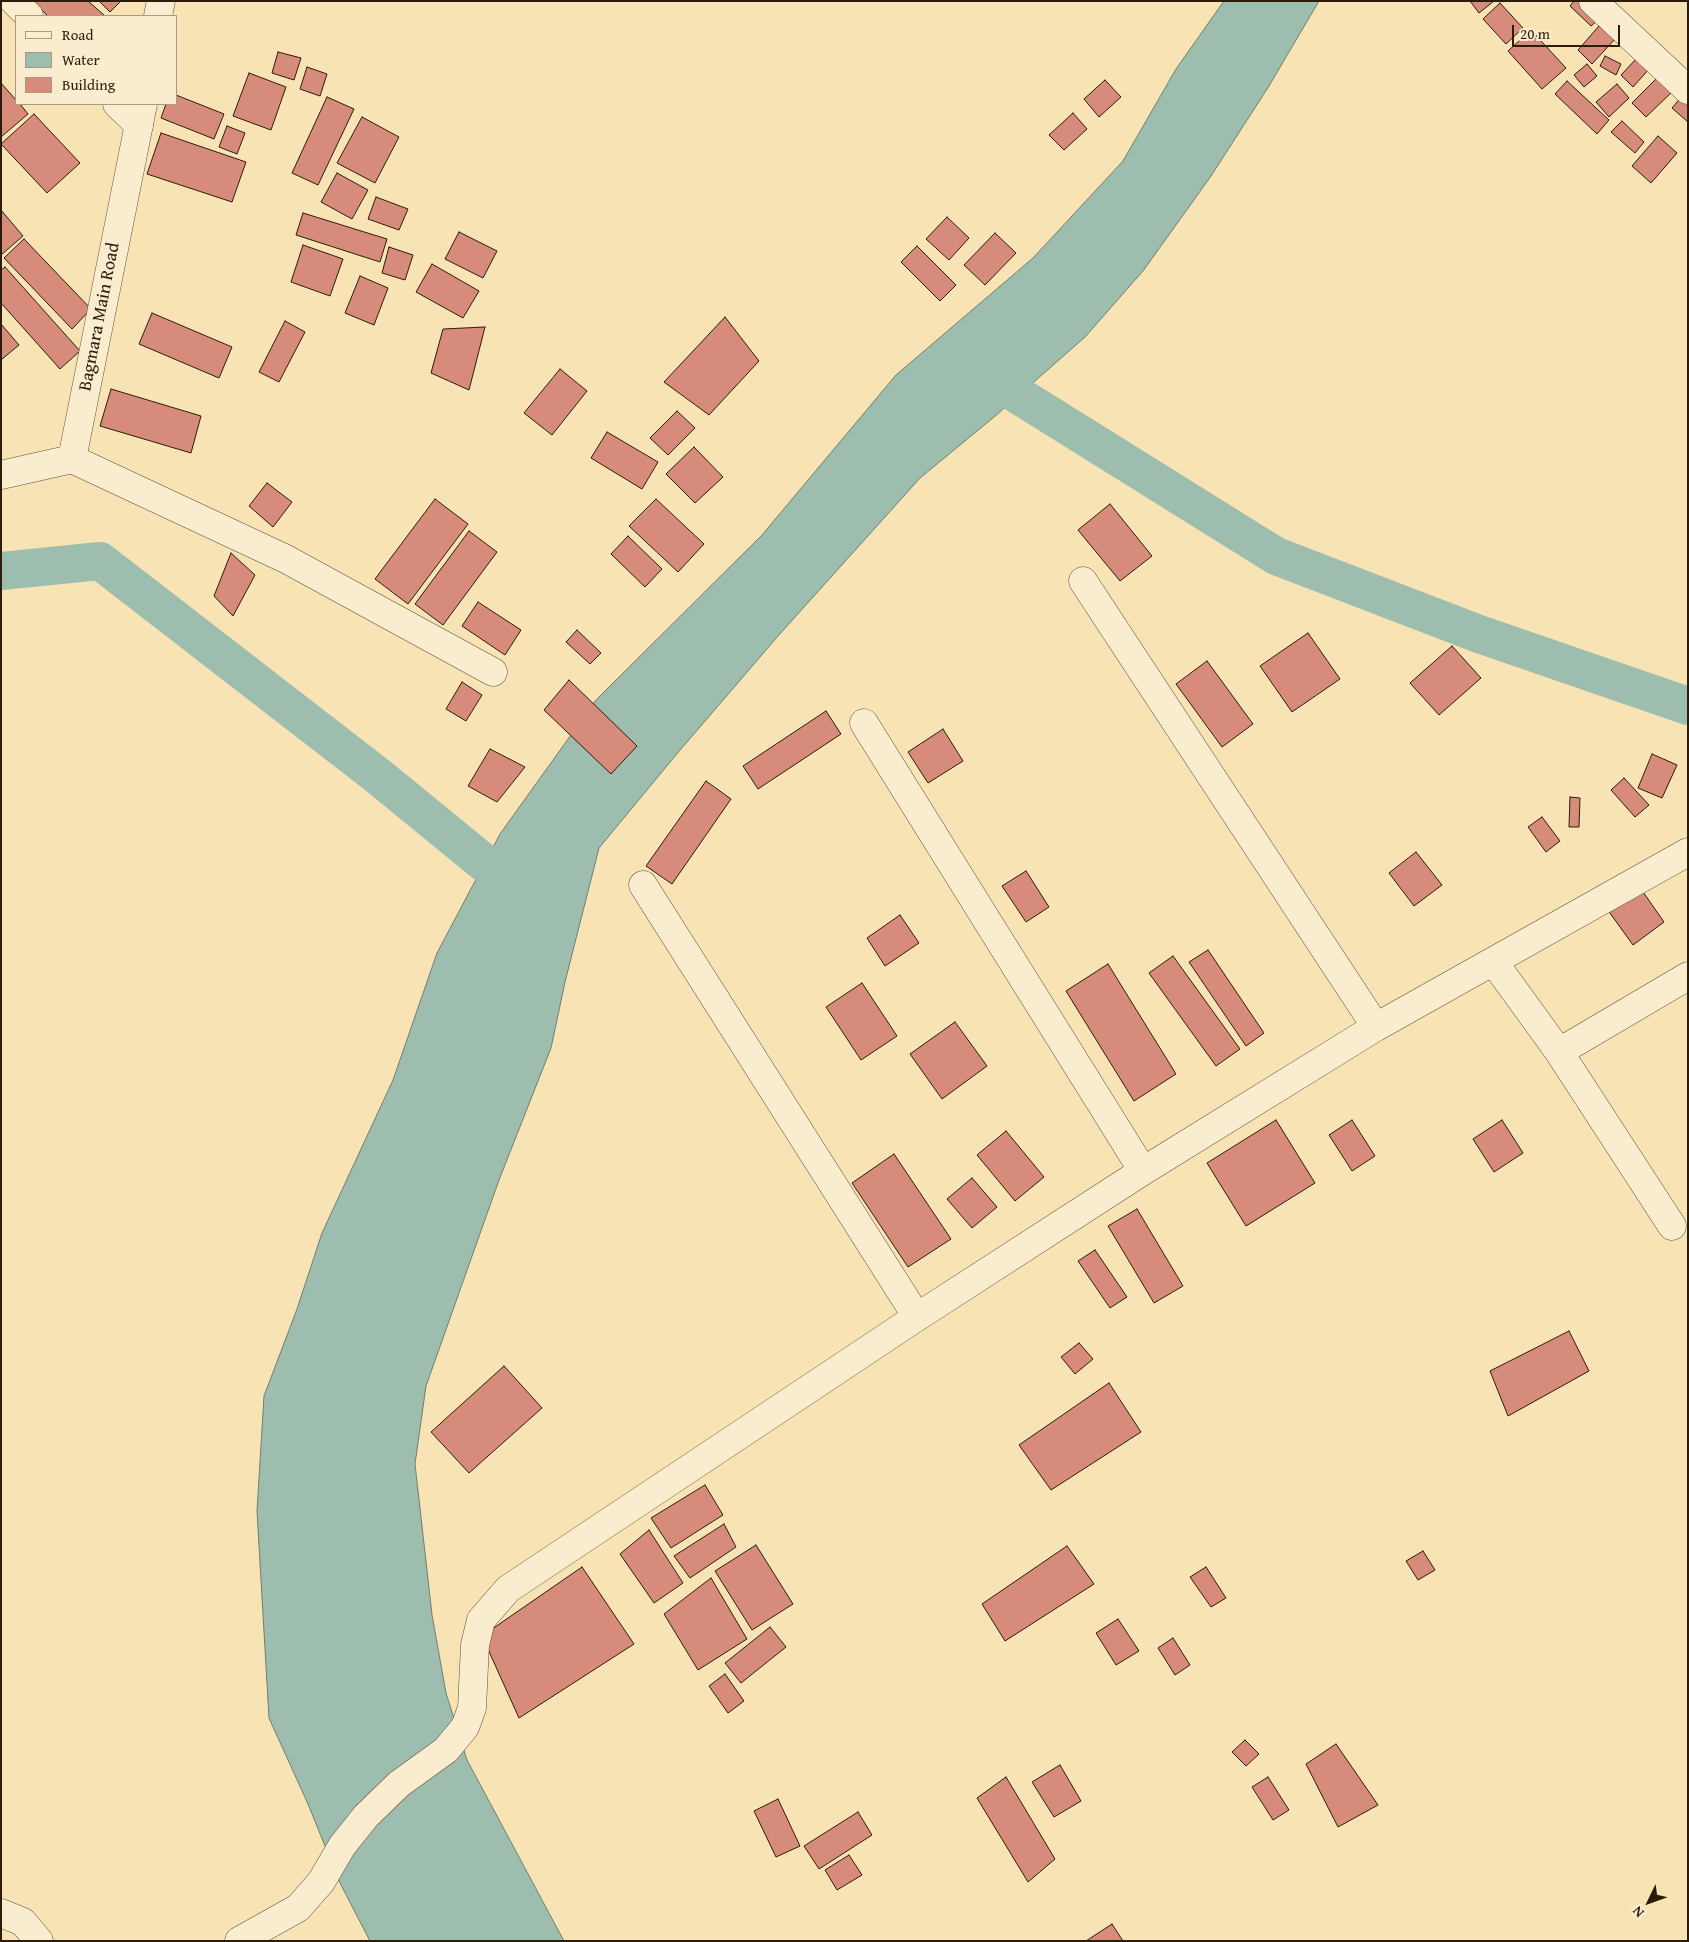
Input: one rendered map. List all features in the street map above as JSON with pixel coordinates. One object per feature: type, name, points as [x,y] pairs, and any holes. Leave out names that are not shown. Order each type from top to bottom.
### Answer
[{"type":"street","points":[[14,1],[28,15]]},
{"type":"street","points":[[158,15],[161,1]]},
{"type":"street","points":[[1593,1],[1688,90]]},
{"type":"street","points":[[119,105],[141,115]]},
{"type":"street","name":"Bagmara Main Road","points":[[72,459],[141,115]]},
{"type":"street","points":[[1,475],[72,459],[286,559],[493,672]]},
{"type":"street","points":[[1084,581],[1376,1027]]},
{"type":"street","points":[[864,723],[1143,1171]]},
{"type":"street","points":[[239,1941],[298,1908],[321,1882],[342,1846],[366,1816],[399,1784],[446,1750],[465,1727],[472,1708],[475,1645],[481,1620],[508,1589],[917,1317],[1143,1171],[1376,1027],[1688,852]]},
{"type":"street","points":[[643,885],[917,1317]]},
{"type":"street","points":[[1493,961],[1560,1052],[1672,1226]]},
{"type":"street","points":[[1560,1052],[1688,976]]},
{"type":"street","points":[[1,1913],[23,1922],[39,1941]]},
{"type":"water","points":[[1224,1],[1319,1],[1269,86],[1211,176],[1143,271],[1085,337],[994,417],[920,478],[778,636],[599,848],[565,982],[551,1048],[499,1180],[426,1386],[415,1464],[432,1615],[446,1693],[467,1760],[564,1941],[370,1941],[340,1883],[308,1804],[269,1718],[257,1511],[264,1396],[297,1309],[322,1233],[393,1080],[437,953],[500,834],[596,700],[762,535],[896,375],[1033,258],[1123,161],[1176,69]]},
{"type":"building","points":[[36,1],[88,1],[104,15],[47,15],[34,3]]},
{"type":"building","points":[[99,1],[121,1],[110,12]]},
{"type":"building","points":[[1470,1],[1494,1],[1479,13]]},
{"type":"building","points":[[1574,1],[1581,1],[1599,19],[1591,26],[1570,6]]},
{"type":"building","points":[[1500,3],[1523,28],[1506,44],[1483,19]]},
{"type":"building","points":[[1599,26],[1615,39],[1592,64],[1578,50]]},
{"type":"building","points":[[1531,30],[1566,68],[1542,89],[1508,51]]},
{"type":"building","points":[[278,52],[301,58],[294,80],[272,73]]},
{"type":"building","points":[[1605,56],[1621,64],[1616,75],[1600,66]]},
{"type":"building","points":[[1637,58],[1649,69],[1633,87],[1621,75]]},
{"type":"building","points":[[1587,64],[1597,76],[1584,87],[1574,75]]},
{"type":"building","points":[[307,67],[327,74],[320,96],[300,89]]},
{"type":"building","points":[[249,73],[286,87],[271,130],[233,116]]},
{"type":"building","points":[[1659,76],[1674,90],[1646,117],[1632,103]]},
{"type":"building","points":[[1105,80],[1121,97],[1099,117],[1084,99]]},
{"type":"building","points":[[1567,81],[1609,120],[1597,134],[1555,94]]},
{"type":"building","points":[[1,83],[15,99],[15,105],[21,105],[28,114],[1,137]]},
{"type":"building","points":[[1617,84],[1629,98],[1609,117],[1596,102]]},
{"type":"building","points":[[1683,95],[1688,99],[1688,122],[1672,108]]},
{"type":"building","points":[[178,96],[224,114],[214,139],[161,118],[166,105],[178,105]]},
{"type":"building","points":[[327,97],[354,109],[318,185],[292,173]]},
{"type":"building","points":[[1073,113],[1087,129],[1064,150],[1049,135]]},
{"type":"building","points":[[34,114],[80,163],[47,193],[1,144]]},
{"type":"building","points":[[362,117],[399,137],[375,183],[337,163]]},
{"type":"building","points":[[1622,121],[1644,142],[1635,153],[1611,132]]},
{"type":"building","points":[[227,126],[245,133],[237,154],[219,147]]},
{"type":"building","points":[[161,133],[246,162],[232,202],[147,174]]},
{"type":"building","points":[[1658,136],[1677,153],[1651,183],[1632,166]]},
{"type":"building","points":[[337,173],[368,190],[352,219],[321,202]]},
{"type":"building","points":[[376,197],[408,209],[399,230],[368,219]]},
{"type":"building","points":[[1,210],[23,236],[1,255]]},
{"type":"building","points":[[303,213],[387,239],[380,262],[296,235]]},
{"type":"building","points":[[947,217],[969,238],[949,260],[926,239]]},
{"type":"building","points":[[459,232],[497,251],[483,278],[445,259]]},
{"type":"building","points":[[995,233],[1016,253],[985,285],[964,265]]},
{"type":"building","points":[[24,239],[91,309],[72,329],[4,258]]},
{"type":"building","points":[[303,245],[343,259],[330,296],[291,282]]},
{"type":"building","points":[[917,246],[956,285],[940,301],[901,262]]},
{"type":"building","points":[[389,247],[413,255],[405,280],[382,273]]},
{"type":"building","points":[[432,264],[479,291],[463,318],[416,292]]},
{"type":"building","points":[[5,267],[80,351],[60,369],[1,303],[1,270]]},
{"type":"building","points":[[360,276],[388,288],[374,325],[345,313]]},
{"type":"building","points":[[152,313],[232,347],[219,378],[139,344]]},
{"type":"building","points":[[725,317],[759,361],[709,415],[664,382]]},
{"type":"building","points":[[285,321],[305,332],[279,382],[259,372]]},
{"type":"building","points":[[1,324],[19,345],[1,360]]},
{"type":"building","points":[[485,327],[469,390],[431,373],[443,329]]},
{"type":"building","points":[[560,369],[587,391],[552,435],[524,413]]},
{"type":"building","points":[[111,389],[201,416],[191,453],[100,426]]},
{"type":"building","points":[[677,411],[695,428],[668,455],[650,438]]},
{"type":"building","points":[[607,432],[658,462],[642,489],[591,458]]},
{"type":"building","points":[[694,447],[723,477],[695,503],[666,474]]},
{"type":"building","points":[[267,483],[292,502],[273,527],[249,506]]},
{"type":"building","points":[[435,499],[468,524],[408,604],[375,579]]},
{"type":"building","points":[[656,499],[704,544],[678,572],[629,526]]},
{"type":"building","points":[[1110,504],[1152,556],[1120,581],[1078,530]]},
{"type":"building","points":[[469,531],[497,552],[443,625],[415,604]]},
{"type":"building","points":[[628,536],[662,569],[645,587],[611,554]]},
{"type":"building","points":[[231,553],[255,575],[233,616],[214,596]]},
{"type":"building","points":[[478,602],[521,630],[505,655],[462,626]]},
{"type":"building","points":[[577,630],[601,653],[590,664],[566,642]]},
{"type":"building","points":[[1308,633],[1340,679],[1292,712],[1260,666]]},
{"type":"building","points":[[1452,646],[1481,678],[1439,715],[1410,683]]},
{"type":"building","points":[[1207,661],[1253,724],[1222,747],[1176,684]]},
{"type":"building","points":[[569,680],[637,746],[611,774],[544,710]]},
{"type":"building","points":[[462,682],[482,695],[466,721],[446,709]]},
{"type":"building","points":[[826,711],[841,734],[758,789],[743,766]]},
{"type":"building","points":[[943,729],[963,761],[928,783],[908,752]]},
{"type":"building","points":[[490,749],[525,767],[497,802],[468,786]]},
{"type":"building","points":[[1652,754],[1677,765],[1662,798],[1638,788]]},
{"type":"building","points":[[1624,778],[1649,805],[1635,817],[1611,790]]},
{"type":"building","points":[[706,781],[731,799],[672,884],[646,866]]},
{"type":"building","points":[[1570,797],[1580,798],[1579,827],[1569,827]]},
{"type":"building","points":[[1542,817],[1560,841],[1546,852],[1528,827]]},
{"type":"building","points":[[1416,852],[1442,885],[1414,906],[1389,873]]},
{"type":"building","points":[[1026,871],[1049,907],[1026,922],[1002,886]]},
{"type":"building","points":[[1634,879],[1664,922],[1633,945],[1602,902]]},
{"type":"building","points":[[900,915],[919,943],[885,966],[867,938]]},
{"type":"building","points":[[1208,950],[1264,1033],[1246,1046],[1189,962]]},
{"type":"building","points":[[1173,956],[1240,1049],[1216,1066],[1149,973]]},
{"type":"building","points":[[1108,964],[1176,1074],[1134,1101],[1066,991]]},
{"type":"building","points":[[862,983],[897,1036],[861,1060],[826,1007]]},
{"type":"building","points":[[955,1022],[987,1066],[942,1099],[910,1054]]},
{"type":"building","points":[[1276,1120],[1315,1183],[1246,1226],[1207,1163]]},
{"type":"building","points":[[1352,1120],[1375,1156],[1352,1171],[1329,1135]]},
{"type":"building","points":[[1502,1120],[1523,1153],[1494,1172],[1473,1139]]},
{"type":"building","points":[[1006,1131],[1044,1177],[1015,1201],[977,1155]]},
{"type":"building","points":[[894,1154],[951,1239],[908,1267],[852,1183]]},
{"type":"building","points":[[972,1178],[997,1207],[972,1228],[947,1199]]},
{"type":"building","points":[[1137,1209],[1183,1286],[1154,1303],[1108,1226]]},
{"type":"building","points":[[1095,1250],[1127,1297],[1110,1308],[1078,1261]]},
{"type":"building","points":[[1569,1331],[1589,1371],[1508,1416],[1490,1371]]},
{"type":"building","points":[[1079,1343],[1093,1359],[1075,1374],[1061,1357]]},
{"type":"building","points":[[504,1366],[542,1408],[469,1473],[431,1432]]},
{"type":"building","points":[[1109,1383],[1141,1432],[1051,1490],[1019,1445]]},
{"type":"building","points":[[705,1485],[723,1515],[671,1548],[651,1518]]},
{"type":"building","points":[[724,1524],[736,1547],[690,1578],[674,1556]]},
{"type":"building","points":[[649,1530],[683,1583],[654,1603],[620,1554]]},
{"type":"building","points":[[756,1545],[793,1604],[752,1630],[715,1571]]},
{"type":"building","points":[[1067,1546],[1094,1584],[1005,1641],[982,1604]]},
{"type":"building","points":[[1423,1551],[1435,1570],[1418,1580],[1406,1561]]},
{"type":"building","points":[[582,1567],[634,1644],[519,1718],[482,1636]]},
{"type":"building","points":[[1206,1567],[1226,1598],[1211,1607],[1190,1577]]},
{"type":"building","points":[[711,1578],[747,1639],[698,1670],[664,1614]]},
{"type":"building","points":[[1118,1619],[1139,1651],[1116,1665],[1096,1633]]},
{"type":"building","points":[[770,1627],[786,1647],[741,1683],[725,1663]]},
{"type":"building","points":[[1173,1638],[1190,1665],[1175,1675],[1158,1648]]},
{"type":"building","points":[[725,1674],[744,1701],[728,1713],[709,1686]]},
{"type":"building","points":[[1245,1740],[1259,1754],[1246,1766],[1232,1752]]},
{"type":"building","points":[[1336,1744],[1378,1805],[1338,1827],[1306,1764]]},
{"type":"building","points":[[1060,1765],[1081,1801],[1054,1817],[1032,1782]]},
{"type":"building","points":[[1006,1777],[1055,1859],[1028,1882],[977,1798]]},
{"type":"building","points":[[1268,1777],[1289,1810],[1273,1820],[1252,1787]]},
{"type":"building","points":[[778,1799],[800,1846],[776,1857],[754,1811]]},
{"type":"building","points":[[858,1812],[872,1835],[819,1869],[804,1846]]},
{"type":"building","points":[[849,1855],[862,1875],[837,1890],[825,1870]]},
{"type":"building","points":[[1112,1924],[1123,1941],[1086,1941]]},
{"type":"waterway","points":[[981,372],[1276,556],[1479,634],[1688,706]]},
{"type":"waterway","points":[[1,571],[100,561],[378,776],[521,893]]}]
